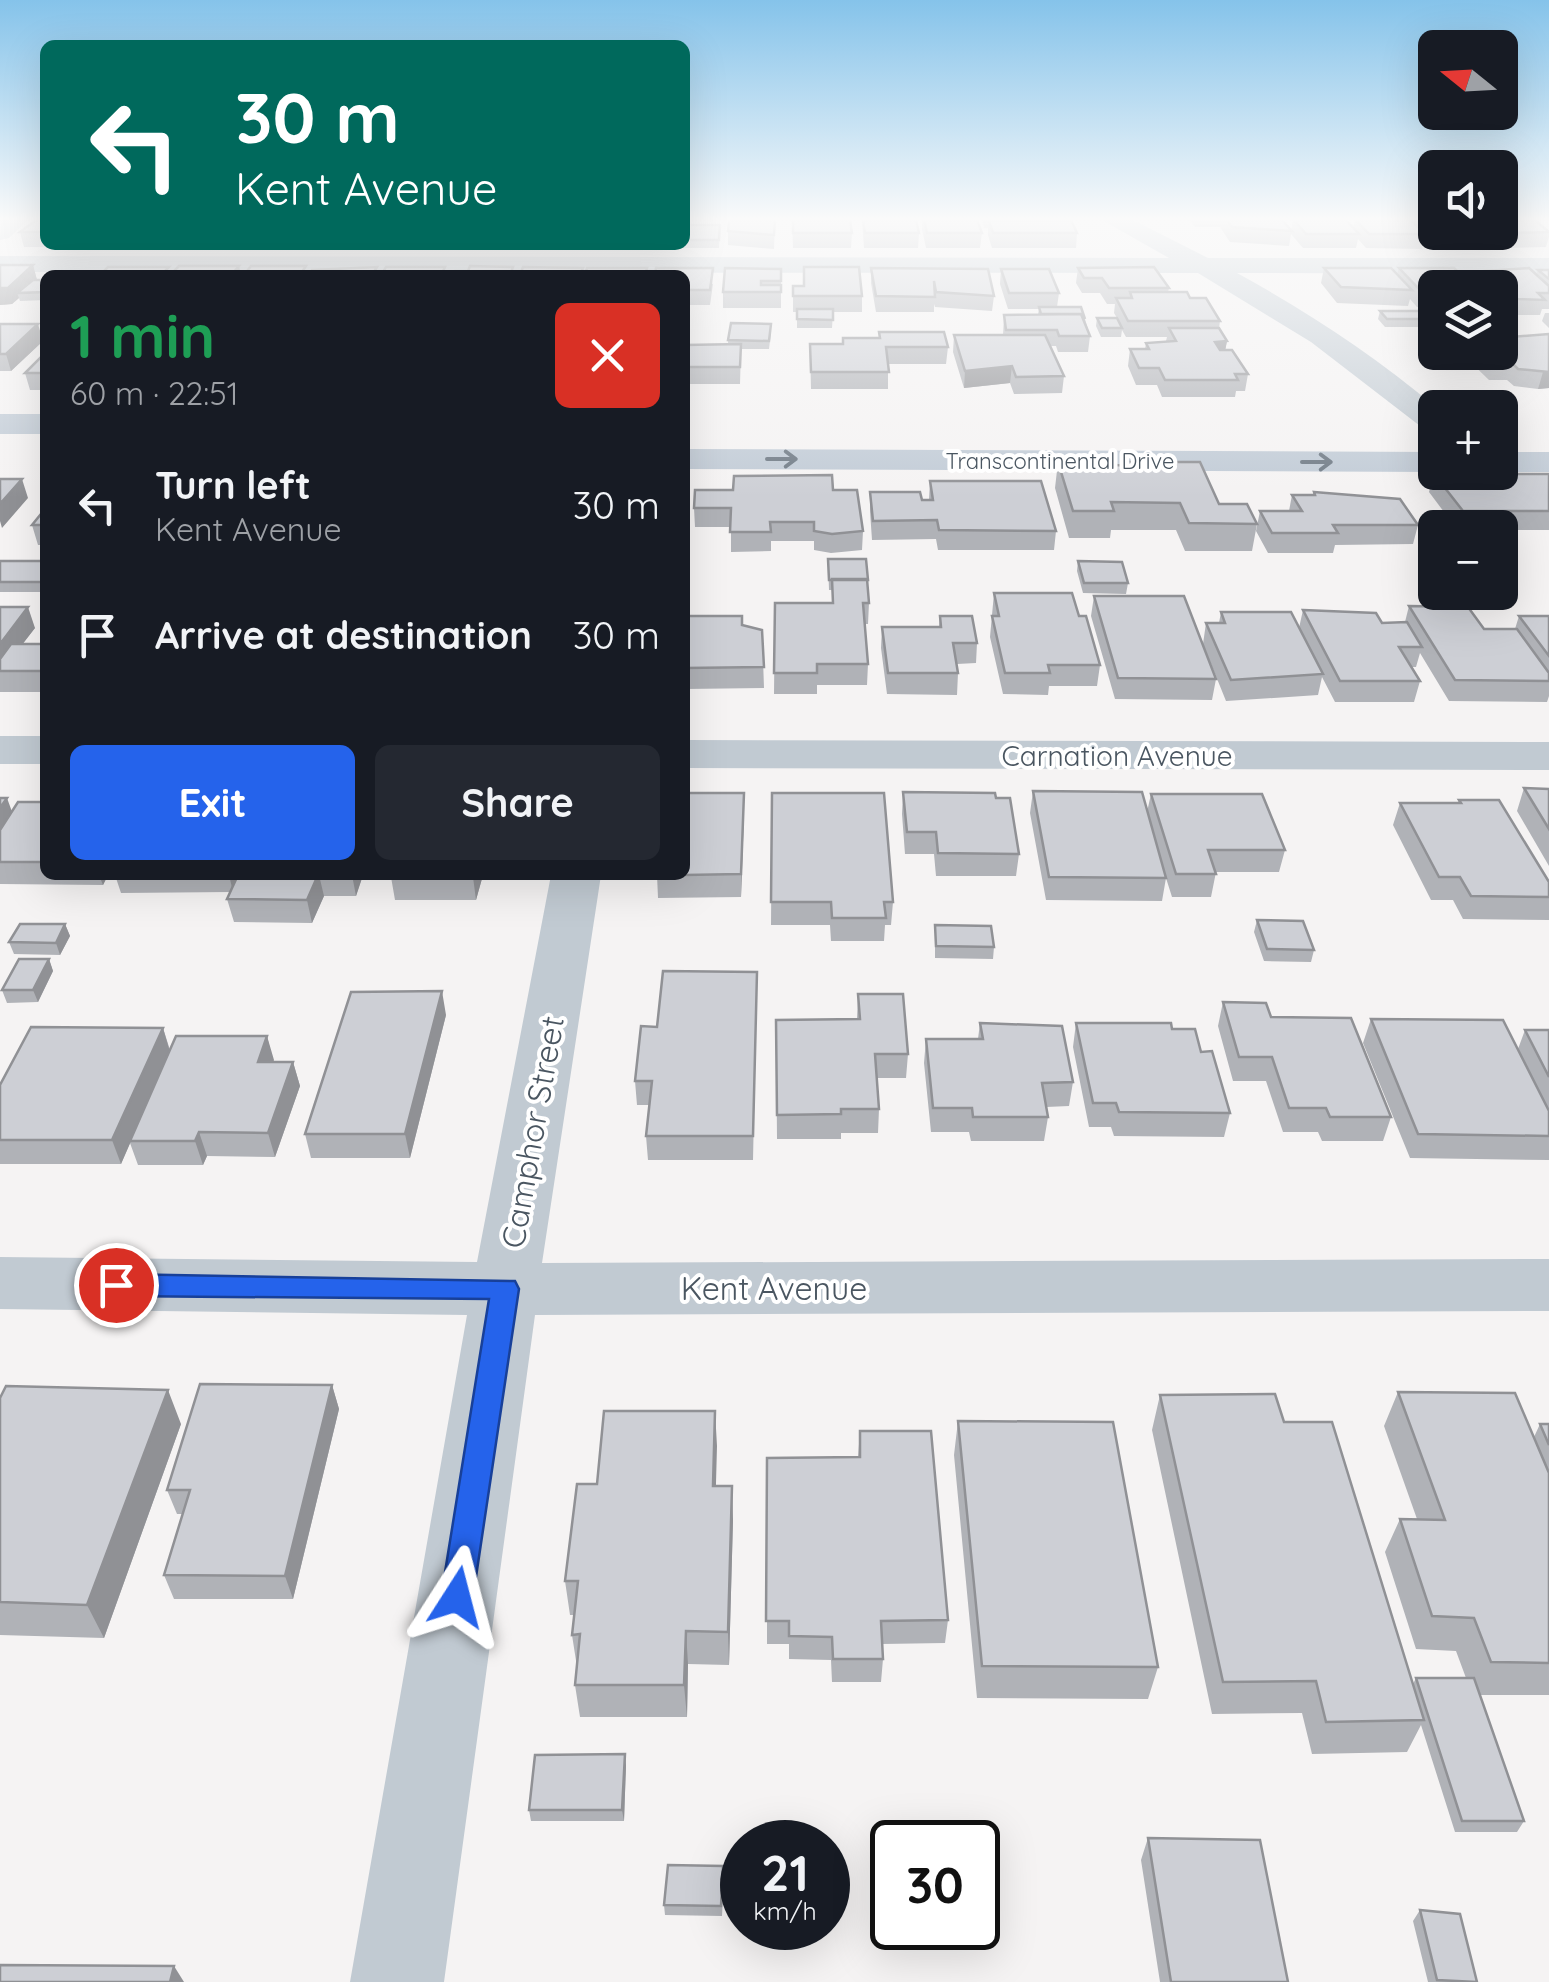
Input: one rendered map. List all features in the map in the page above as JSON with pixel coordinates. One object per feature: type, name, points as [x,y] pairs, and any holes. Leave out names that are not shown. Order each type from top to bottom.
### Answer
[{"type":"street","points":[[1286,312],[1387,379],[1418,408]]},
{"type":"street","points":[[0,424],[40,424]]},
{"type":"street","points":[[1398,427],[1418,425]]},
{"type":"street","points":[[1232,427],[1247,462]]},
{"type":"street","name":"Transcontinental Drive","points":[[690,459],[1418,462]]},
{"type":"street","points":[[1518,462],[1549,462]]},
{"type":"street","points":[[0,750],[40,750]]},
{"type":"street","name":"Carnation Avenue","points":[[690,754],[1549,756]]},
{"type":"street","name":"Camphor Street","points":[[397,1982],[505,1289],[575,880]]},
{"type":"street","name":"Kent Avenue","points":[[0,1284],[505,1289],[1549,1285]]},
{"type":"building","points":[[797,312],[833,312],[833,320],[797,319]]},
{"type":"building","points":[[1083,312],[1085,319],[1081,314],[1041,314]]},
{"type":"building","points":[[1124,312],[1215,312],[1220,321],[1128,321]]},
{"type":"building","points":[[1381,312],[1418,312],[1418,319],[1387,319]]},
{"type":"building","points":[[1081,314],[1090,336],[1059,336],[1057,330],[1006,330],[1004,315]]},
{"type":"building","points":[[1097,318],[1117,318],[1122,328],[1102,328]]},
{"type":"building","points":[[731,323],[771,324],[769,341],[728,340]]},
{"type":"building","points":[[0,324],[38,324],[6,354],[0,354]]},
{"type":"building","points":[[1169,328],[1219,328],[1227,341],[1215,342],[1220,350],[1232,350],[1248,374],[1235,374],[1238,380],[1165,380],[1159,368],[1139,368],[1130,349],[1149,349],[1146,343],[1176,341]]},
{"type":"building","points":[[879,332],[944,332],[948,347],[886,347],[889,372],[811,372],[810,344],[843,344],[843,338],[880,338]]},
{"type":"building","points":[[1549,334],[1549,372],[1518,369],[1518,336]]},
{"type":"building","points":[[954,335],[1045,335],[1064,376],[1016,377],[1012,366],[965,371]]},
{"type":"building","points":[[741,344],[740,367],[690,367],[690,345]]},
{"type":"building","points":[[40,358],[40,373],[25,373]]},
{"type":"building","points":[[1058,462],[1132,466],[1131,462],[1200,462],[1219,504],[1247,504],[1257,524],[1189,523],[1180,503],[1111,502],[1114,511],[1073,511]]},
{"type":"building","points":[[1518,474],[1549,474],[1549,511],[1462,510],[1447,490],[1518,490]]},
{"type":"building","points":[[832,475],[833,490],[857,490],[863,531],[832,534],[814,531],[814,522],[770,522],[771,532],[730,532],[731,508],[694,508],[695,490],[733,490],[734,476]]},
{"type":"building","points":[[0,479],[22,479],[0,504]]},
{"type":"building","points":[[930,481],[1041,481],[1056,531],[939,530],[937,520],[873,521],[870,492],[920,492],[922,500],[933,500]]},
{"type":"building","points":[[1314,492],[1400,499],[1418,525],[1333,525],[1338,533],[1272,533],[1260,511],[1302,511],[1292,495],[1315,495]]},
{"type":"building","points":[[828,559],[866,559],[868,580],[829,580]]},
{"type":"building","points":[[0,561],[40,561],[40,582],[0,582]]},
{"type":"building","points":[[1078,561],[1122,562],[1128,583],[1084,583]]},
{"type":"building","points":[[832,579],[867,579],[869,603],[863,603],[868,664],[817,664],[817,673],[774,673],[775,603],[833,603]]},
{"type":"building","points":[[994,593],[1072,593],[1079,616],[1086,616],[1100,665],[1048,665],[1050,673],[1005,673],[992,616],[999,616]]},
{"type":"building","points":[[1094,596],[1184,596],[1216,679],[1118,678]]},
{"type":"building","points":[[1409,606],[1418,606],[1418,610],[1470,610],[1484,629],[1517,629],[1549,673],[1549,681],[1455,680]]},
{"type":"building","points":[[0,607],[28,607],[0,644]]},
{"type":"building","points":[[1303,610],[1376,613],[1382,623],[1407,622],[1422,647],[1399,647],[1420,681],[1340,681]]},
{"type":"building","points":[[1221,612],[1291,612],[1323,674],[1231,680],[1206,623],[1225,623]]},
{"type":"building","points":[[690,616],[742,616],[742,625],[762,630],[764,667],[690,668]]},
{"type":"building","points":[[940,616],[972,616],[977,643],[953,643],[958,673],[888,673],[882,627],[941,627]]},
{"type":"building","points":[[1519,616],[1549,616],[1549,656]]},
{"type":"building","points":[[11,644],[40,644],[40,671],[0,671],[0,659]]},
{"type":"building","points":[[1524,788],[1549,789],[1549,829]]},
{"type":"building","points":[[1033,791],[1142,792],[1166,878],[1049,877]]},
{"type":"building","points":[[903,792],[995,793],[996,798],[1010,798],[1019,854],[938,853],[936,832],[907,832]]},
{"type":"building","points":[[690,793],[744,793],[741,874],[690,875]]},
{"type":"building","points":[[772,793],[884,793],[893,902],[884,902],[886,918],[832,918],[831,902],[771,902]]},
{"type":"building","points":[[1151,794],[1262,794],[1285,850],[1208,850],[1216,874],[1176,874]]},
{"type":"building","points":[[1459,800],[1499,800],[1549,882],[1549,897],[1471,896],[1460,877],[1439,877],[1400,803],[1461,803]]},
{"type":"building","points":[[18,802],[40,802],[40,862],[0,862],[0,830]]},
{"type":"building","points":[[236,880],[316,880],[307,900],[227,899]]},
{"type":"building","points":[[1257,920],[1303,921],[1314,950],[1267,949]]},
{"type":"building","points":[[20,924],[65,924],[56,943],[9,942]]},
{"type":"building","points":[[935,925],[991,926],[994,947],[936,946]]},
{"type":"building","points":[[19,959],[49,959],[33,990],[2,990]]},
{"type":"building","points":[[663,971],[757,972],[753,1136],[646,1136],[652,1081],[635,1081],[641,1026],[657,1027]]},
{"type":"building","points":[[442,991],[405,1134],[305,1134],[351,992]]},
{"type":"building","points":[[858,994],[903,994],[908,1054],[875,1054],[879,1109],[777,1115],[776,1020],[860,1019]]},
{"type":"building","points":[[1223,1002],[1266,1003],[1271,1017],[1351,1018],[1391,1117],[1330,1117],[1326,1108],[1289,1108],[1272,1057],[1239,1057]]},
{"type":"building","points":[[1371,1019],[1503,1020],[1549,1111],[1549,1136],[1418,1134]]},
{"type":"building","points":[[980,1023],[1062,1026],[1073,1082],[1042,1083],[1048,1117],[973,1117],[972,1108],[933,1108],[926,1039],[983,1039]]},
{"type":"building","points":[[1076,1023],[1171,1023],[1172,1029],[1195,1029],[1201,1052],[1212,1051],[1230,1113],[1119,1112],[1116,1103],[1093,1103]]},
{"type":"building","points":[[31,1027],[163,1028],[112,1140],[0,1140],[0,1085]]},
{"type":"building","points":[[1525,1030],[1549,1030],[1549,1077]]},
{"type":"building","points":[[176,1036],[267,1036],[258,1062],[293,1062],[268,1133],[199,1132],[195,1141],[130,1141]]},
{"type":"building","points":[[200,1384],[332,1385],[285,1576],[164,1575],[190,1490],[167,1490]]},
{"type":"building","points":[[6,1386],[168,1390],[87,1605],[0,1602],[0,1398]]},
{"type":"building","points":[[1398,1392],[1515,1393],[1549,1473],[1549,1663],[1491,1662],[1474,1618],[1432,1616],[1400,1519],[1445,1520]]},
{"type":"building","points":[[1275,1394],[1284,1422],[1332,1422],[1424,1720],[1326,1722],[1316,1681],[1223,1682],[1160,1395]]},
{"type":"building","points":[[604,1411],[715,1411],[713,1486],[732,1486],[728,1632],[686,1631],[684,1685],[575,1685],[580,1634],[572,1635],[578,1581],[565,1581],[577,1484],[597,1484]]},
{"type":"building","points":[[958,1421],[1113,1422],[1158,1667],[982,1666]]},
{"type":"building","points":[[1540,1424],[1549,1424],[1549,1445]]},
{"type":"building","points":[[860,1431],[931,1431],[948,1620],[881,1621],[883,1659],[833,1659],[832,1637],[789,1636],[789,1621],[766,1621],[767,1458],[860,1457]]},
{"type":"building","points":[[1416,1678],[1474,1678],[1524,1821],[1462,1821]]},
{"type":"building","points":[[625,1754],[622,1810],[529,1810],[535,1755]]},
{"type":"building","points":[[1148,1838],[1260,1840],[1288,1982],[1171,1982]]},
{"type":"building","points":[[668,1865],[720,1866],[720,1906],[664,1905]]},
{"type":"building","points":[[1420,1910],[1460,1914],[1477,1982],[1437,1980]]},
{"type":"building","points":[[0,1965],[174,1966],[170,1982],[0,1982]]},
{"type":"route","points":[[116,1285],[505,1289],[457,1597]]}]
